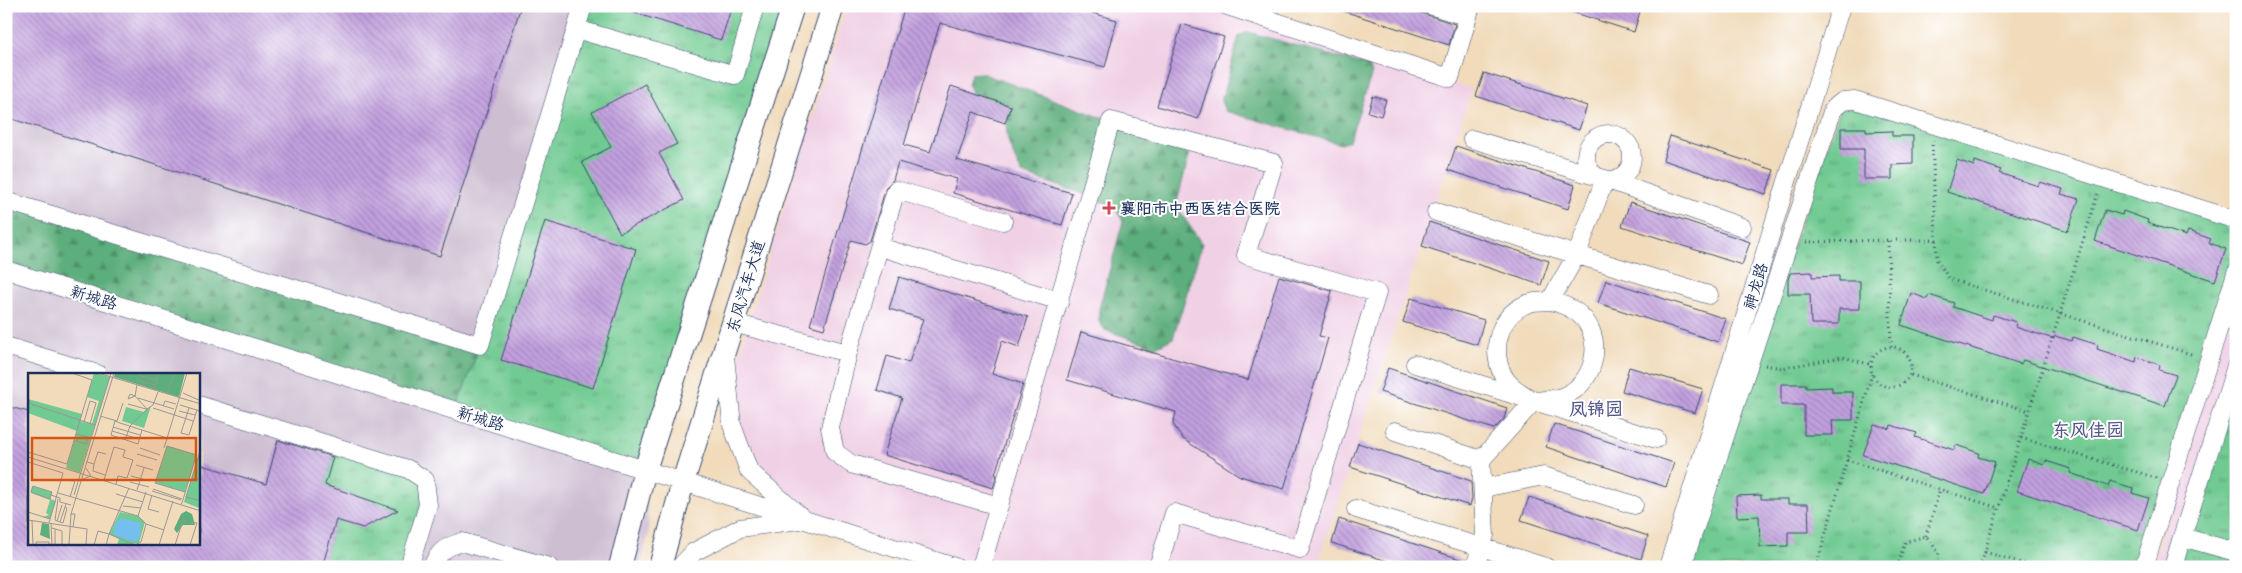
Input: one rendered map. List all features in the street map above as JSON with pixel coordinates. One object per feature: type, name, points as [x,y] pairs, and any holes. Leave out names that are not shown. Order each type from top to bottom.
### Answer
[{"type":"main road","points":[[620,567],[645,470],[793,6]]},
{"type":"main road","name":"东风汽车大道","points":[[660,567],[683,482],[833,6]]},
{"type":"street","points":[[6,201],[480,345],[583,6]]},
{"type":"street","points":[[576,29],[735,75],[755,6]]},
{"type":"street","points":[[1227,6],[1276,14],[1450,78],[1469,12],[1432,6]]},
{"type":"street","name":"神龙路","points":[[1668,567],[1841,6]]},
{"type":"street","points":[[1682,567],[1832,109],[1843,101],[1855,100],[2236,220]]},
{"type":"street","points":[[981,567],[1060,301],[1111,120],[1274,163],[1246,255],[1377,293],[1300,549],[1174,513],[1158,567]]},
{"type":"street","points":[[1472,139],[1605,180],[1742,227]]},
{"type":"street","points":[[1550,301],[1576,254],[1605,180]]},
{"type":"street","points":[[999,506],[851,464],[835,452],[830,428],[848,353],[896,190],[1003,221]]},
{"type":"street","points":[[1436,212],[1709,295]]},
{"type":"street","points":[[880,247],[1060,301]]},
{"type":"street","name":"新城路","points":[[6,270],[955,567]]},
{"type":"street","points":[[2144,567],[2236,273]]},
{"type":"street","points":[[1475,567],[1484,534],[1481,460],[1534,401],[1564,396],[1587,377],[1593,364],[1594,342],[1586,322],[1576,311],[1550,301],[1534,302],[1518,309],[1506,320],[1498,334],[1496,351],[1499,367],[1507,381],[1519,392],[1534,401]]},
{"type":"street","points":[[733,323],[848,353]]},
{"type":"street","points":[[6,346],[95,373]]},
{"type":"street","points":[[724,351],[732,425],[749,471],[804,520]]},
{"type":"street","points":[[1415,364],[1656,439]]},
{"type":"street","points":[[2173,567],[2236,366]]},
{"type":"street","points":[[200,405],[408,469],[425,480],[428,505],[409,567]]},
{"type":"street","points":[[1395,431],[1481,460]]},
{"type":"street","points":[[1482,488],[1544,476],[1634,506]]},
{"type":"street","points":[[1356,509],[1546,567]]},
{"type":"street","points":[[680,567],[694,552],[740,528],[804,520]]},
{"type":"street","points":[[2182,537],[2236,552]]},
{"type":"street","points":[[432,567],[438,553],[448,546],[462,542],[549,567]]},
{"type":"path","points":[[1932,124],[1938,260],[1949,279],[2209,360]]},
{"type":"path","points":[[1980,567],[2103,178]]},
{"type":"path","points":[[1888,240],[1891,347]]},
{"type":"path","points":[[1789,242],[1937,240]]},
{"type":"path","points":[[1816,567],[1872,374],[1875,356],[1879,352],[1891,347],[1908,355],[1912,368],[1910,374],[1901,385],[1888,387],[1876,380],[1872,374]]},
{"type":"path","points":[[1749,362],[1782,368],[1844,357],[1872,365]]},
{"type":"path","points":[[1910,374],[2030,411]]},
{"type":"path","points":[[2021,438],[2171,482]]},
{"type":"path","points":[[1847,460],[1999,508]]},
{"type":"path","points":[[1926,536],[1940,489]]},
{"type":"path","points":[[1897,567],[1905,542],[1926,536]]},
{"type":"path","points":[[1926,536],[1939,553],[1935,567]]},
{"type":"path","points":[[1985,552],[2034,567]]},
{"type":"shaded area","points":[[6,6],[793,6],[645,470],[649,532],[640,567],[6,567]]},
{"type":"shaded area","name":"襄阳市中西医结合医院","points":[[847,6],[1204,6],[1472,89],[1317,567],[955,567],[804,520],[749,471],[729,392],[747,327]]},
{"type":"shaded area","points":[[2236,293],[2236,567],[2152,567]]},
{"type":"green space","points":[[583,6],[793,6],[645,470],[456,410],[480,345]]},
{"type":"green space","points":[[1248,32],[1369,66],[1372,73],[1349,141],[1341,144],[1225,111],[1221,101],[1239,36]]},
{"type":"green space","points":[[981,73],[1111,121],[1180,143],[1189,156],[1176,206],[1202,244],[1173,338],[1156,347],[1105,330],[1099,322],[1099,309],[1123,221],[1114,207],[1090,196],[1022,174],[1008,141],[1007,125],[1011,106],[973,94],[968,84],[971,74]]},
{"type":"green space","points":[[1843,101],[2236,220],[2236,273],[2144,567],[1682,567]]},
{"type":"green space","points":[[6,201],[480,345],[456,410],[6,270]]},
{"type":"green space","points":[[2236,366],[2236,567],[2173,567]]},
{"type":"green space","points":[[336,447],[425,480],[409,567],[322,567],[336,520],[363,528],[397,510],[325,485]]},
{"type":"building","points":[[6,6],[521,6],[440,256],[6,117]]},
{"type":"building","points":[[623,6],[732,6],[721,40],[622,9]]},
{"type":"building","points":[[905,6],[1067,6],[1117,20],[1105,67],[940,23],[904,145],[930,152],[951,86],[1011,106],[1005,123],[973,112],[957,160],[1072,193],[1062,225],[953,193],[957,179],[898,162],[893,180],[886,187],[870,241],[865,244],[851,240],[824,329],[810,325]]},
{"type":"building","points":[[1337,6],[1400,6],[1455,24],[1449,45],[1337,9]]},
{"type":"building","points":[[1563,6],[1626,6],[1640,11],[1634,32],[1563,9]]},
{"type":"building","points":[[1182,24],[1224,37],[1198,119],[1157,106]]},
{"type":"building","points":[[1484,73],[1587,106],[1579,130],[1476,96]]},
{"type":"building","points":[[645,84],[677,144],[659,153],[684,200],[620,233],[582,162],[611,147],[592,112]]},
{"type":"building","points":[[1373,96],[1386,100],[1381,116],[1368,112]]},
{"type":"building","points":[[1841,128],[1866,128],[1866,132],[1892,131],[1892,136],[1913,136],[1913,164],[1892,165],[1892,179],[1864,179],[1864,149],[1841,149]]},
{"type":"building","points":[[1670,136],[1774,170],[1766,194],[1663,160]]},
{"type":"building","points":[[1456,146],[1575,185],[1568,209],[1448,170]]},
{"type":"building","points":[[1957,160],[1974,166],[1975,161],[2001,170],[1999,173],[2038,186],[2040,182],[2063,189],[2061,194],[2079,199],[2068,231],[1947,192]]},
{"type":"building","points":[[1630,202],[1750,242],[1742,265],[1622,226]]},
{"type":"building","points":[[2105,210],[2122,215],[2123,211],[2148,220],[2147,223],[2186,236],[2188,231],[2211,239],[2209,243],[2226,249],[2215,281],[2095,241]]},
{"type":"building","points":[[545,221],[636,249],[593,388],[501,360]]},
{"type":"building","points":[[1429,222],[1549,261],[1541,285],[1422,246]]},
{"type":"building","points":[[1812,272],[1812,277],[1839,276],[1839,281],[1860,281],[1860,309],[1839,309],[1839,324],[1811,324],[1810,294],[1788,294],[1788,280],[1790,273]]},
{"type":"building","points":[[1279,276],[1332,291],[1319,336],[1328,338],[1284,489],[1240,476],[1183,439],[1173,424],[1176,412],[1067,380],[1081,332],[1248,380]]},
{"type":"building","points":[[899,277],[1028,317],[1019,347],[1002,341],[992,374],[1023,384],[995,474],[997,475],[993,488],[884,455],[902,398],[877,390],[887,356],[909,363],[923,319],[889,309]]},
{"type":"building","points":[[1606,280],[1726,319],[1718,342],[1598,303]]},
{"type":"building","points":[[1911,293],[1927,299],[1929,295],[1954,303],[1953,307],[1992,320],[1993,315],[2016,322],[2015,327],[2054,339],[2055,336],[2072,341],[2073,337],[2098,345],[2097,349],[2136,362],[2137,357],[2160,365],[2159,370],[2176,375],[2165,406],[2023,360],[2021,364],[1901,325]]},
{"type":"building","points":[[1411,298],[1484,320],[1477,345],[1403,322]]},
{"type":"building","points":[[1629,367],[1703,389],[1695,413],[1622,391]]},
{"type":"building","points":[[1388,368],[1507,408],[1504,419],[1494,429],[1380,392]]},
{"type":"building","points":[[1781,384],[1806,384],[1806,388],[1832,387],[1832,392],[1853,392],[1853,420],[1832,420],[1833,435],[1804,435],[1804,405],[1781,405]]},
{"type":"building","points":[[6,406],[28,412],[28,546],[200,546],[200,464],[266,484],[278,440],[333,457],[325,485],[398,510],[363,528],[336,520],[322,567],[6,567]]},
{"type":"building","points":[[1554,424],[1674,463],[1666,487],[1546,447]]},
{"type":"building","points":[[1874,424],[1890,429],[1891,425],[1917,433],[1915,437],[1954,450],[1956,445],[1979,453],[1978,457],[1995,462],[1984,494],[1863,455]]},
{"type":"building","points":[[1358,443],[1471,481],[1472,498],[1470,506],[1350,467]]},
{"type":"building","points":[[2028,459],[2044,465],[2046,461],[2071,469],[2070,473],[2108,486],[2110,481],[2133,488],[2132,493],[2149,498],[2138,530],[2017,491]]},
{"type":"building","points":[[1761,495],[1761,499],[1788,499],[1788,504],[1808,504],[1809,532],[1788,532],[1788,546],[1760,547],[1759,516],[1737,517],[1736,496]]},
{"type":"building","points":[[1529,497],[1648,536],[1641,559],[1521,520]]},
{"type":"building","points":[[1339,519],[1466,561],[1465,567],[1405,567],[1332,543]]},
{"type":"place","name":"襄阳市中西医结合医院","points":[[1109,208]]},
{"type":"district","name":"凤锦园","points":[[1596,409]]},
{"type":"district","name":"东风佳园","points":[[2088,430]]}]
